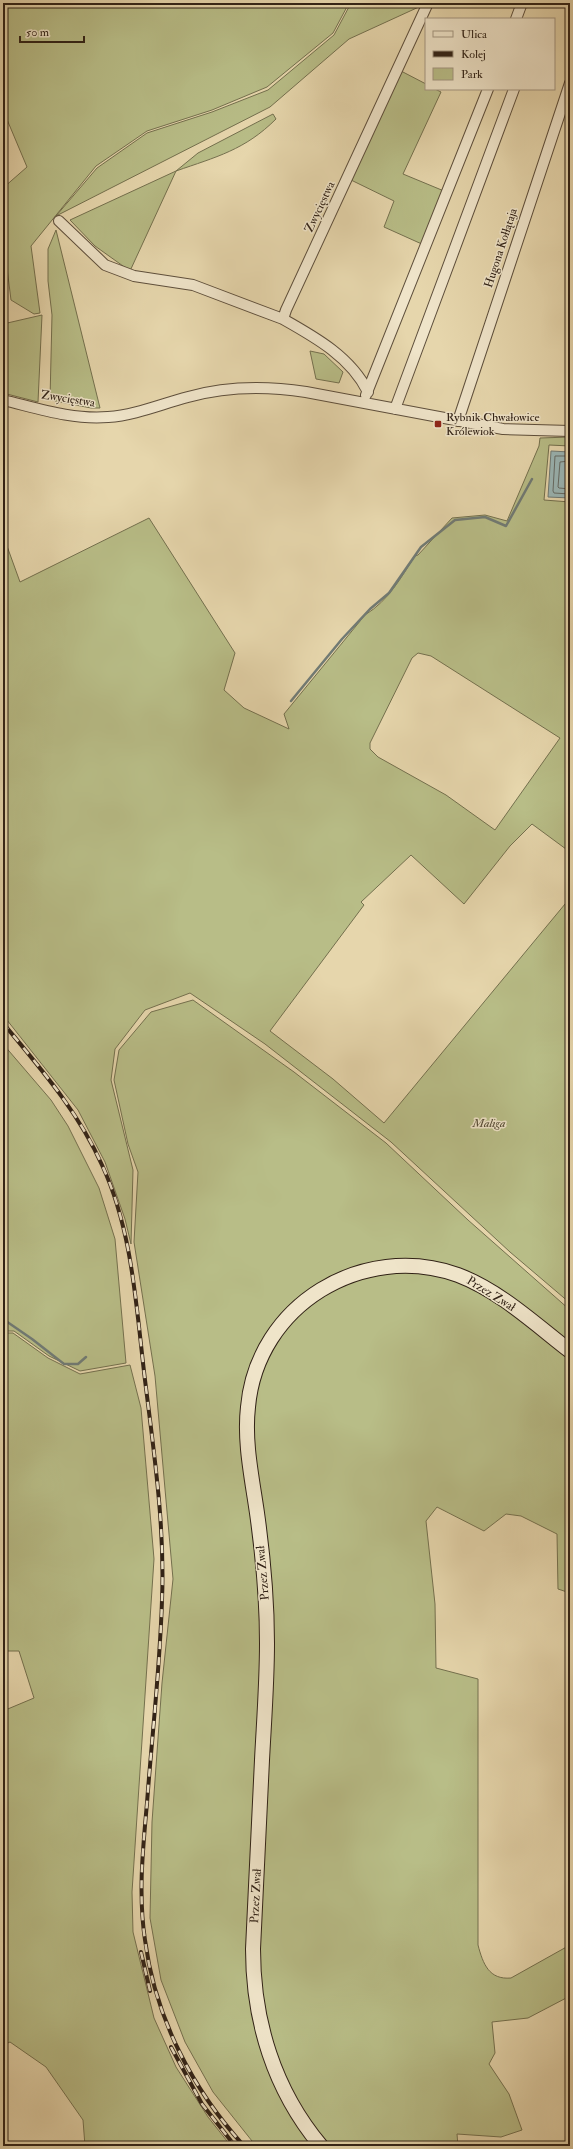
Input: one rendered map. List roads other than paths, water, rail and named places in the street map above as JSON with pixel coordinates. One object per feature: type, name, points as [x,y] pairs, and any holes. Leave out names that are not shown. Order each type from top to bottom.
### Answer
[{"type":"street","name":"Zwycięstwa","points":[[283,319],[428,3]]},
{"type":"street","points":[[516,18],[522,3]]},
{"type":"street","name":"Hugona Kołłątaja","points":[[458,422],[570,83]]},
{"type":"street","points":[[364,403],[488,90]]},
{"type":"street","points":[[395,409],[514,90]]},
{"type":"street","points":[[59,221],[105,265],[134,276],[193,285],[283,319],[314,336],[335,352],[356,374],[368,392]]},
{"type":"street","name":"Zwycięstwa","points":[[3,400],[60,414],[92,417],[124,415],[189,396],[220,390],[245,388],[295,390],[458,422],[503,429],[570,431]]},
{"type":"street","name":"Przez Zwał","points":[[321,2146],[297,2114],[277,2076],[260,2025],[255,1992],[254,1927],[267,1643],[264,1577],[247,1438],[248,1407],[252,1383],[261,1357],[273,1335],[303,1302],[328,1284],[347,1275],[388,1266],[425,1267],[448,1272],[471,1280],[506,1303],[570,1351]]},
{"type":"water","points":[[551,451],[570,452],[570,498],[548,497]]},
{"type":"waterway","points":[[291,701],[342,639],[370,609],[389,593],[421,547],[455,520],[485,517],[506,526],[532,479]]},
{"type":"waterway","points":[[3,1319],[64,1364],[78,1364],[86,1357]]},
{"type":"railway","points":[[3,1023],[31,1057],[82,1126],[102,1165],[112,1190],[121,1217],[127,1243],[136,1298],[155,1462],[162,1545],[160,1651],[142,1871],[142,1906],[145,1940],[157,1997],[179,2050],[192,2076],[208,2101],[244,2146]]},
{"type":"railway","points":[[141,1952],[150,1991]]},
{"type":"railway","points":[[171,2047],[202,2104],[235,2146]]},
{"type":"place","name":"Rybnik Chwałowice Królewiok","points":[[438,424]]},
{"type":"park label","name":"Maliga","points":[[489,1123]]}]
